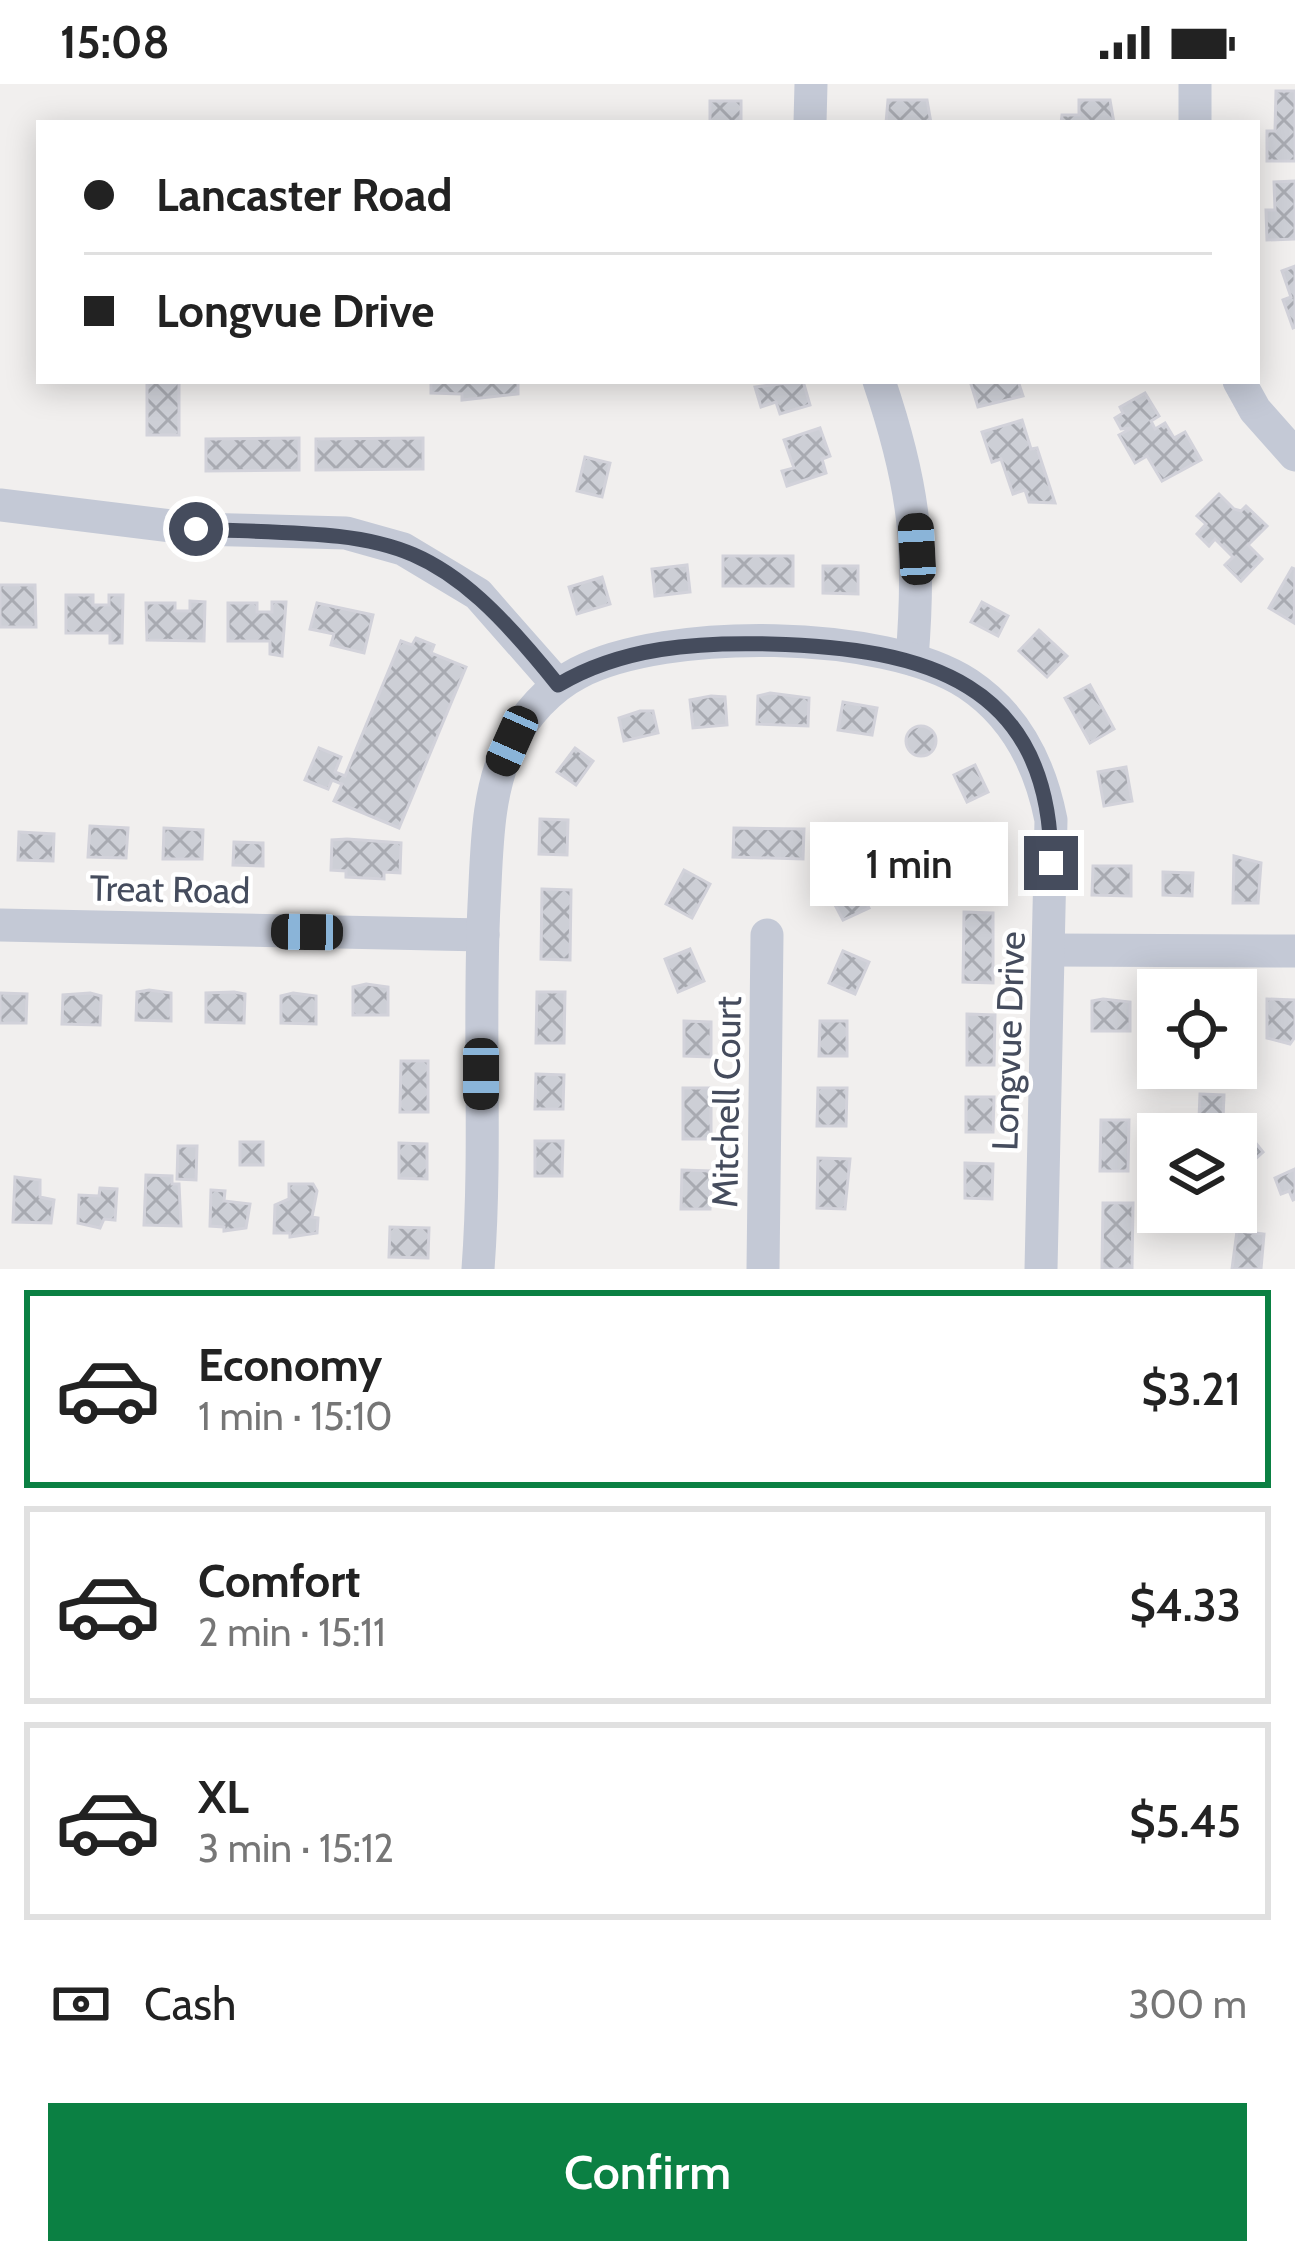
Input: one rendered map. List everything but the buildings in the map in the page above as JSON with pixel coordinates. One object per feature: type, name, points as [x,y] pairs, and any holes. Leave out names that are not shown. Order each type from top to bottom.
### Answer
[{"type":"street","points":[[810,120],[811,84]]},
{"type":"street","points":[[1195,120],[1196,84]]},
{"type":"street","points":[[880,384],[912,490],[918,588],[912,659]]},
{"type":"street","points":[[1242,384],[1255,410],[1295,454]]},
{"type":"street","points":[[0,505],[178,528],[346,533],[404,549],[478,594],[558,685],[526,717],[500,767],[493,796],[483,935],[478,1269]]},
{"type":"street","name":"Longvue Drive","points":[[558,685],[608,661],[676,647],[795,644],[912,659],[968,684],[995,705],[1034,758],[1051,820],[1041,1269]]},
{"type":"street","name":"Treat Road","points":[[0,925],[483,935]]},
{"type":"street","name":"Mitchell Court","points":[[764,1269],[767,935]]},
{"type":"street","points":[[1051,950],[1295,951]]},
{"type":"route","points":[[196,529],[346,533],[404,549],[478,594],[558,685],[580,672],[641,652],[752,643],[876,652],[940,669],[995,705],[1034,758],[1051,820],[1051,863]]}]
